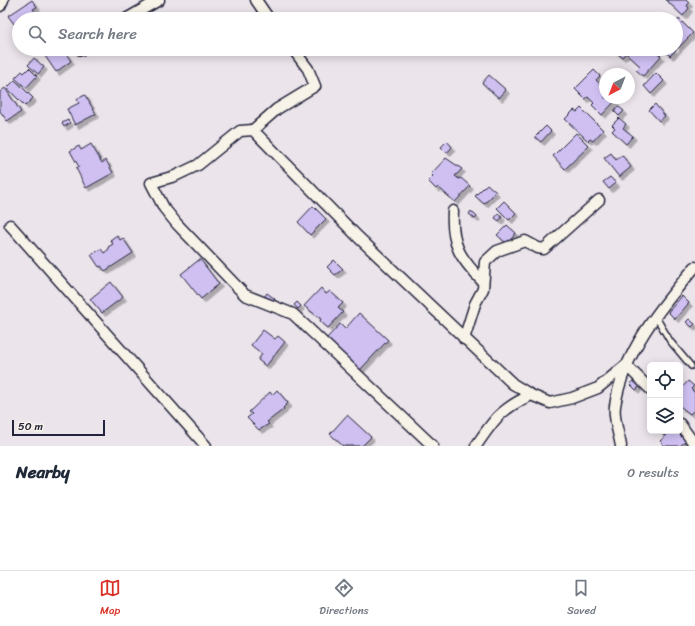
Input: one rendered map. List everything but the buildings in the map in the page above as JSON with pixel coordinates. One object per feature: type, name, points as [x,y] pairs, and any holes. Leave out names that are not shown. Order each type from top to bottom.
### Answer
[{"type":"street","points":[[0,6],[3,0]]},
{"type":"street","points":[[138,12],[159,0]]},
{"type":"street","points":[[256,0],[264,12]]},
{"type":"street","points":[[298,56],[308,69],[315,86],[277,109],[253,130],[240,131],[198,165],[175,176],[152,184],[164,208],[177,224],[245,295],[293,314],[433,446]]},
{"type":"street","points":[[253,130],[358,237],[512,384],[531,395],[550,403],[572,398],[598,388],[626,365]]},
{"type":"street","points":[[464,339],[475,304],[483,289],[485,262],[497,251],[525,241],[538,248],[544,249],[599,200]]},
{"type":"street","points":[[453,211],[452,230],[460,254],[483,282]]},
{"type":"street","points":[[10,225],[206,446]]},
{"type":"street","points":[[620,446],[615,408],[626,365],[666,300],[695,267]]},
{"type":"street","points":[[626,365],[647,386]]},
{"type":"street","points":[[476,446],[492,422],[505,409],[531,395]]},
{"type":"street","points":[[683,428],[695,445]]},
{"type":"lane","points":[[656,317],[670,341],[691,366]]}]
